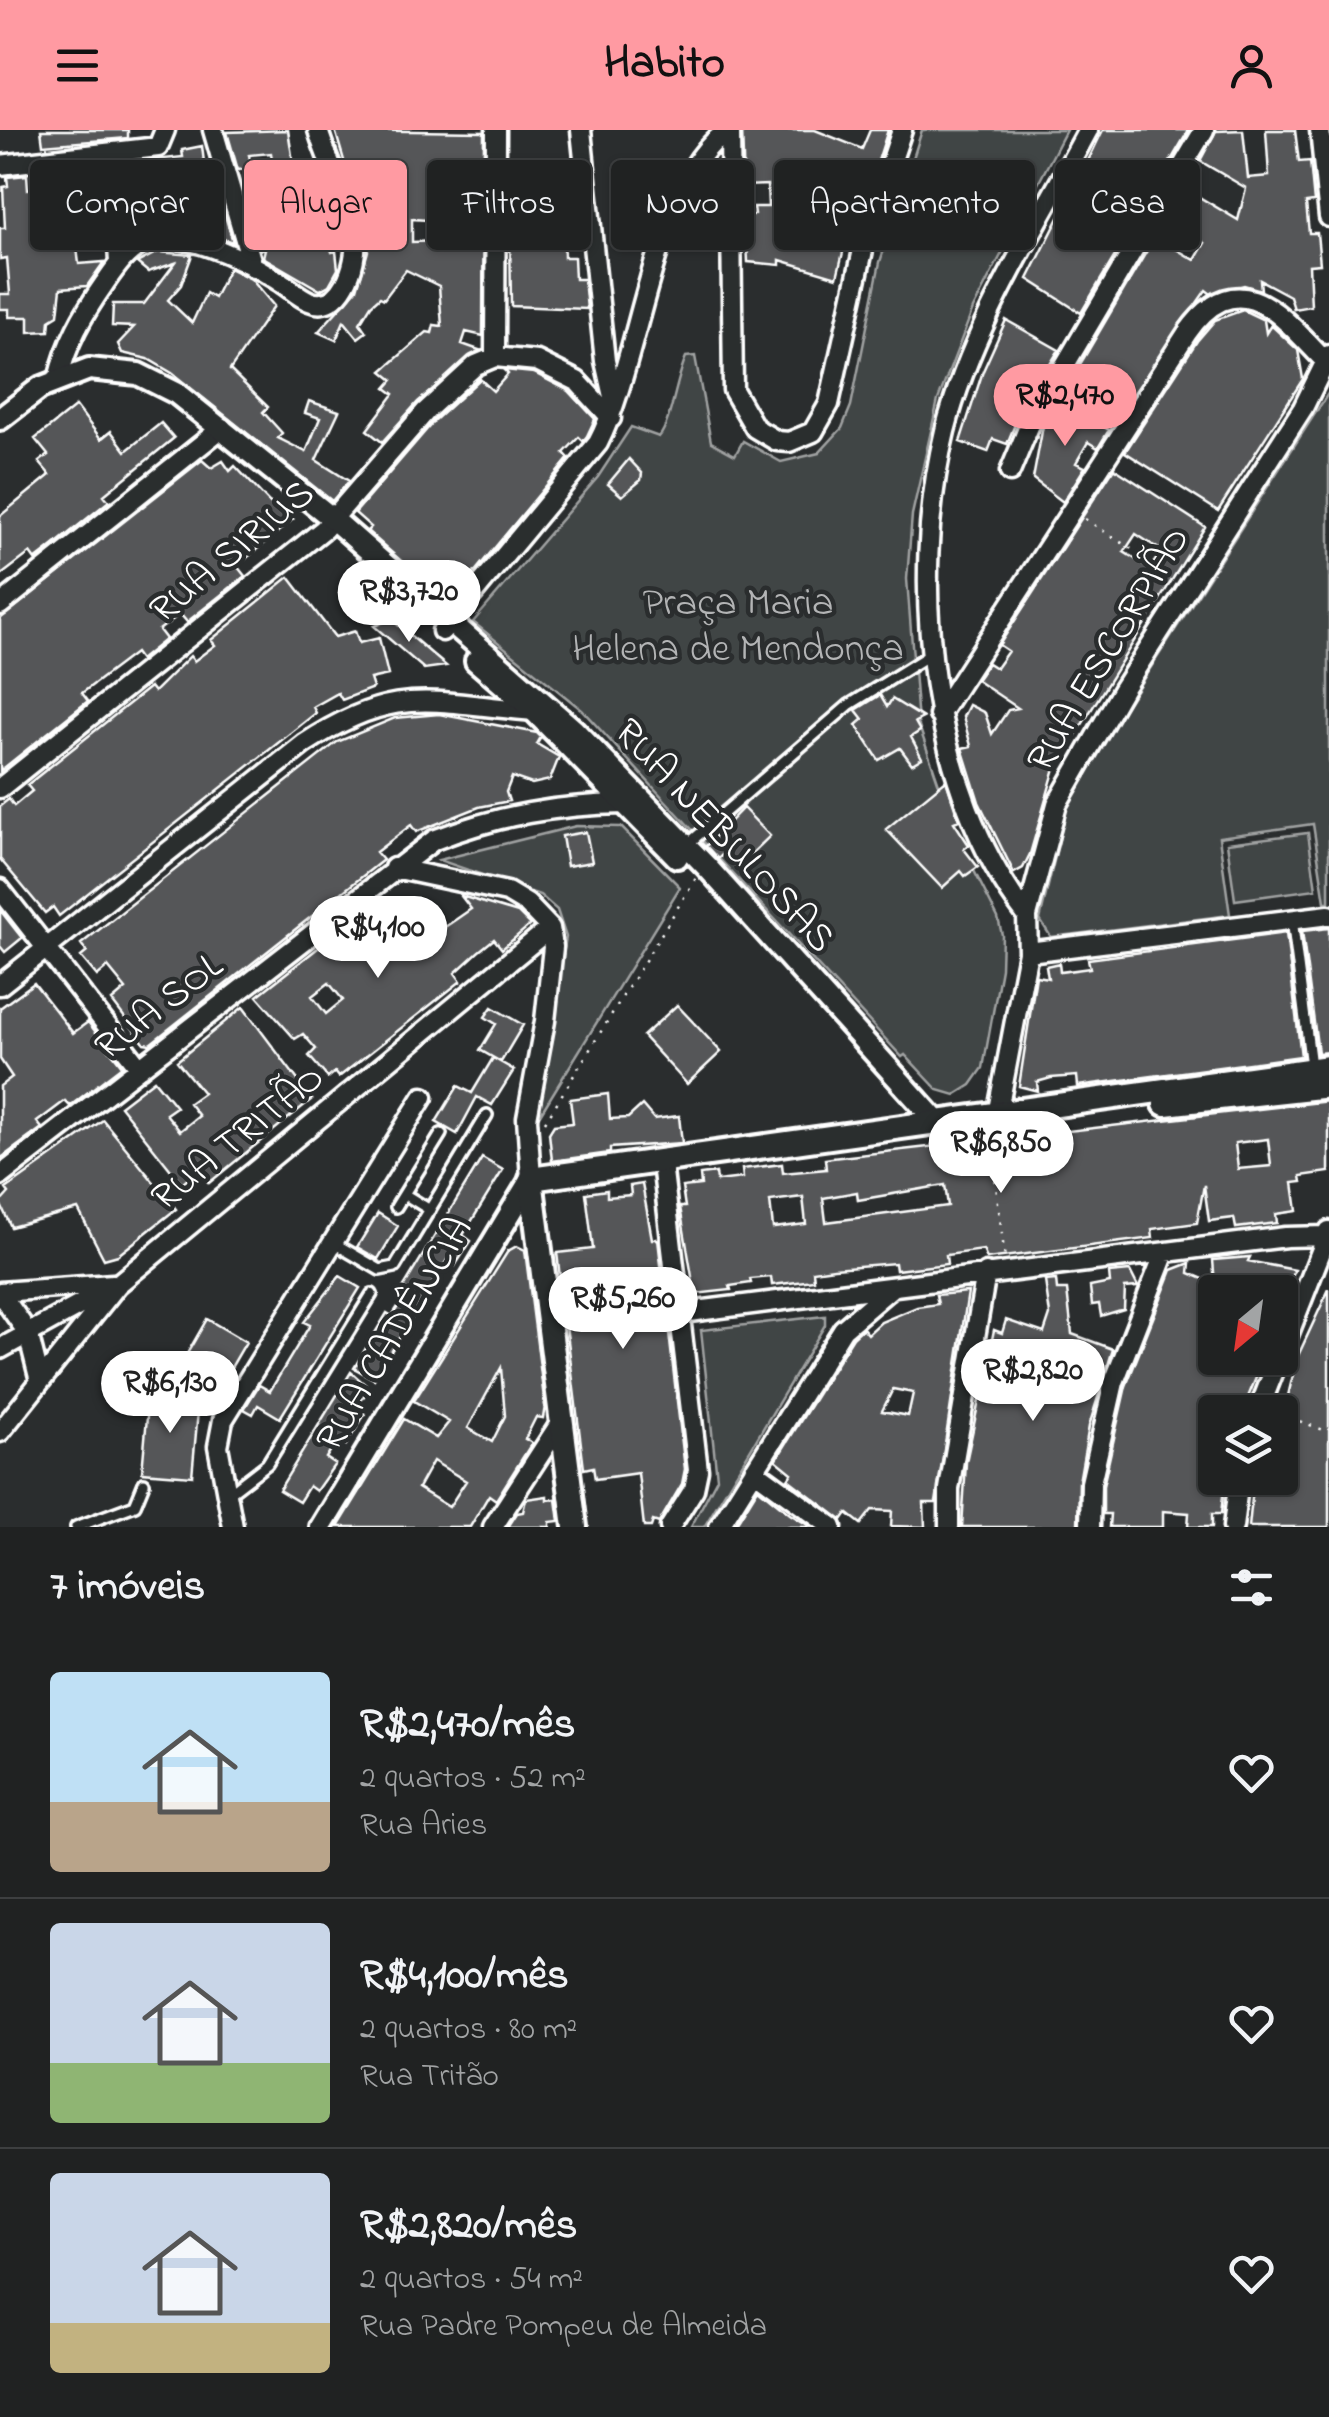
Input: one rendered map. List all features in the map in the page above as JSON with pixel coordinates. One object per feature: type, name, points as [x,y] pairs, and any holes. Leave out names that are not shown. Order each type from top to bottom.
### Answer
[{"type":"main road","points":[[994,1122],[1320,1068]]},
{"type":"main road","points":[[576,1527],[531,1179],[994,1122],[1329,1086]]},
{"type":"street","points":[[0,166],[158,147],[165,130]]},
{"type":"street","points":[[212,130],[253,267]]},
{"type":"street","points":[[58,380],[77,324],[119,263],[144,244],[189,242],[253,267],[310,302],[322,304],[337,296],[351,270],[355,235],[318,130]]},
{"type":"street","points":[[496,130],[496,357],[537,360],[589,391],[613,412]]},
{"type":"street","points":[[581,130],[613,412]]},
{"type":"street","points":[[446,626],[584,463],[613,412],[674,206],[699,154],[729,130]]},
{"type":"street","points":[[729,130],[733,390],[755,428],[776,442],[790,442],[813,432],[829,404],[866,241],[902,130]]},
{"type":"street","points":[[1028,916],[984,848],[939,715],[929,553],[946,428],[986,324],[1088,130]]},
{"type":"street","points":[[1010,472],[1030,424],[1204,130]]},
{"type":"street","points":[[1320,130],[1329,217]]},
{"type":"street","points":[[113,155],[119,263]]},
{"type":"street","points":[[939,715],[1188,333],[1207,310],[1232,301],[1262,302],[1288,318],[1328,359]]},
{"type":"street","name":"RUA SIRIUS","points":[[0,788],[328,524],[453,382],[496,357]]},
{"type":"street","name":"RUA ESCORPIÃO","points":[[994,1122],[1028,952],[1028,916],[1057,804],[1074,768],[1303,408],[1328,359]]},
{"type":"street","name":"RUA NEBULOSAS","points":[[0,419],[40,388],[90,370],[138,374],[176,393],[538,706],[631,800],[697,876],[936,1129]]},
{"type":"street","points":[[0,605],[219,432]]},
{"type":"street","points":[[470,706],[507,680]]},
{"type":"street","points":[[0,985],[304,744],[347,716],[394,701],[538,706]]},
{"type":"street","name":"RUA NEBULOSAS","points":[[631,800],[686,846],[936,1129]]},
{"type":"street","name":"RUA SOL","points":[[0,1176],[434,840],[478,823],[564,805],[631,800]]},
{"type":"street","points":[[394,868],[506,892],[527,904],[550,928],[553,947],[526,1118],[531,1179]]},
{"type":"street","points":[[0,888],[140,1068]]},
{"type":"street","points":[[1028,952],[1329,915]]},
{"type":"street","name":"RUA TRITÃO","points":[[0,1432],[39,1377],[118,1284],[550,928]]},
{"type":"street","points":[[233,1527],[218,1446],[223,1420],[423,1097]]},
{"type":"street","points":[[670,1527],[694,1488],[698,1470],[681,1313],[674,1162]]},
{"type":"street","name":"RUA CADÊNCIA","points":[[321,1527],[531,1179]]},
{"type":"street","points":[[681,1313],[1328,1234],[1298,1311]]},
{"type":"street","points":[[1090,1527],[1092,1483],[1114,1382],[1165,1252]]},
{"type":"street","points":[[949,1527],[953,1463],[986,1273]]},
{"type":"street","points":[[0,1292],[118,1284]]},
{"type":"street","points":[[0,1349],[118,1284]]},
{"type":"street","points":[[719,1527],[842,1329],[892,1287]]},
{"type":"street","points":[[0,1292],[28,1333],[39,1377]]},
{"type":"street","points":[[842,1293],[842,1329]]},
{"type":"street","points":[[493,1527],[563,1419]]},
{"type":"street","points":[[754,1470],[832,1527]]},
{"type":"street","points":[[1234,1527],[1238,1495]]},
{"type":"lane","points":[[686,846],[849,705],[934,653]]},
{"type":"lane","points":[[1292,918],[1320,1068]]},
{"type":"lane","points":[[332,1242],[388,1270],[395,1267],[488,1115]]},
{"type":"lane","points":[[396,1206],[441,1134]]},
{"type":"lane","points":[[404,1194],[430,1210]]},
{"type":"lane","points":[[228,1494],[268,1464],[372,1294]]},
{"type":"lane","points":[[76,1527],[135,1505],[144,1483]]},
{"type":"path","points":[[1072,511],[1188,586]]},
{"type":"path","points":[[526,1153],[697,876]]},
{"type":"path","points":[[994,1122],[1006,1271]]},
{"type":"path","points":[[1298,1421],[1329,1432]]},
{"type":"green space","name":"Praça Maria Helena de Mendonça","points":[[922,130],[1066,130],[1035,190],[1035,160],[912,160]]},
{"type":"green space","name":"Praça Maria Helena de Mendonça","points":[[884,250],[1004,250],[973,309],[938,400],[912,515],[907,579],[918,723],[957,837],[998,918],[1002,935],[1001,968],[983,1068],[971,1085],[955,1095],[938,1090],[905,1055],[902,1057],[582,710],[473,622],[598,477],[631,427],[659,437],[686,357],[695,356],[711,442],[735,455],[743,441],[781,462],[819,453],[842,428],[851,406]]},
{"type":"green space","points":[[1329,392],[1329,902],[1325,902],[1313,824],[1219,837],[1230,915],[1051,937],[1040,920],[1067,806],[1082,774]]},
{"type":"green space","points":[[576,826],[621,827],[680,887],[533,1126],[566,937],[557,910],[540,895],[439,860]]},
{"type":"green space","points":[[1308,833],[1316,889],[1235,900],[1227,843]]},
{"type":"green space","points":[[825,1316],[825,1325],[704,1527],[691,1527],[717,1478],[701,1330]]},
{"type":"building","points":[[41,130],[128,130],[128,138],[43,145]]},
{"type":"building","points":[[288,130],[293,160],[272,160],[271,153],[249,155],[250,160],[244,160],[244,169],[238,170],[227,132]]},
{"type":"building","points":[[335,130],[484,132],[484,160],[427,160],[427,220],[412,219],[412,242],[427,241],[427,250],[483,250],[483,336],[466,332],[462,344],[479,350],[418,402],[382,442],[367,430],[394,394],[386,388],[393,380],[382,371],[427,332],[432,333],[434,325],[442,326],[439,286],[406,270],[384,299],[380,297],[371,305],[360,323],[366,332],[358,338],[344,321],[336,340],[318,332],[357,289],[368,251],[407,250],[407,160],[344,160]]},
{"type":"building","points":[[742,130],[815,130],[862,149],[870,130],[888,130],[878,160],[774,160],[774,250],[844,250],[837,277],[780,260],[780,265],[748,262],[747,250],[754,250],[754,207],[768,207],[767,185],[754,186],[754,160],[743,160]]},
{"type":"building","points":[[1103,130],[1189,130],[1171,160],[1088,160]]},
{"type":"building","points":[[1243,130],[1248,178],[1269,176],[1266,130],[1295,130],[1299,162],[1310,161],[1314,202],[1306,203],[1309,233],[1317,233],[1320,264],[1309,265],[1311,306],[1294,309],[1290,296],[1260,280],[1261,290],[1244,285],[1211,294],[1206,290],[1120,413],[1069,383],[1147,250],[1178,250],[1195,260],[1205,243],[1200,240],[1200,197],[1238,220],[1246,188],[1200,161],[1216,131]]},
{"type":"building","points":[[202,146],[204,160],[154,160],[183,157],[182,150]]},
{"type":"building","points":[[27,175],[30,250],[77,250],[79,264],[104,262],[87,286],[61,288],[58,315],[50,320],[49,331],[29,332],[29,317],[9,317],[9,309],[0,309],[0,294],[10,294],[7,258],[0,259],[0,228],[5,228],[3,187],[8,186],[7,177]]},
{"type":"building","points":[[224,212],[233,242],[224,239]]},
{"type":"building","points":[[1055,226],[1055,250],[1119,250],[1081,313],[1028,279]]},
{"type":"building","points":[[265,250],[331,250],[336,251],[338,269],[329,285],[320,290],[263,257]]},
{"type":"building","points":[[510,250],[564,250],[564,257],[574,257],[575,279],[584,279],[587,309],[511,306]]},
{"type":"building","points":[[158,252],[192,255],[181,285],[168,300],[192,323],[206,293],[214,298],[229,268],[251,279],[274,306],[230,370],[268,407],[263,412],[282,433],[278,438],[306,452],[320,418],[305,413],[309,401],[339,411],[316,460],[349,481],[332,501],[172,373],[148,359],[122,353],[118,344],[134,327],[112,326],[113,304],[144,304],[175,263],[148,272],[137,263]]},
{"type":"building","points":[[1243,310],[1264,320],[1266,333],[1271,325],[1298,350],[1303,379],[1218,511],[1125,452],[1197,341],[1215,320]]},
{"type":"building","points":[[1006,320],[1059,350],[1020,412],[1007,444],[993,439],[988,452],[960,442],[983,371]]},
{"type":"building","points":[[504,370],[534,373],[569,391],[595,419],[587,436],[583,441],[579,437],[564,453],[569,458],[449,603],[367,531],[371,527],[355,513],[435,420],[480,379],[493,391],[508,374]]},
{"type":"building","points":[[1058,401],[1109,430],[1098,448],[1088,442],[1076,463],[1085,467],[1063,502],[1033,479],[1043,426]]},
{"type":"building","points":[[76,406],[101,439],[111,431],[126,451],[161,423],[174,438],[104,495],[109,501],[48,550],[35,560],[30,553],[0,576],[0,516],[50,475],[39,462],[48,455],[35,439]]},
{"type":"building","points":[[629,459],[642,473],[641,480],[622,496],[608,484]]},
{"type":"building","points":[[202,460],[211,468],[223,461],[230,471],[235,466],[269,502],[293,519],[237,566],[245,576],[187,622],[180,614],[159,630],[166,639],[140,660],[135,653],[82,693],[88,701],[0,771],[0,619]]},
{"type":"building","points":[[1114,468],[1205,527],[1055,768],[1030,854],[1023,868],[1014,873],[979,802],[962,748],[971,746],[963,717],[969,705],[985,713],[992,734],[1008,710],[1018,708],[976,680],[988,663],[996,668],[1008,651],[999,645]],"holes":[[[1136,534],[1162,551],[1150,568],[1124,552]]]},
{"type":"building","points":[[289,577],[335,637],[355,631],[359,643],[379,638],[388,675],[370,679],[373,688],[342,700],[338,693],[313,707],[316,713],[59,916],[53,907],[45,913],[0,859],[0,806],[9,799],[14,806],[32,791],[27,785],[150,687],[154,692],[190,656],[194,661],[215,645],[211,640]]},
{"type":"building","points":[[391,619],[446,666],[424,669],[374,626]]},
{"type":"building","points":[[880,695],[887,707],[892,699],[923,718],[915,722],[920,731],[911,737],[922,758],[912,764],[900,748],[879,760],[856,725],[863,719],[856,710]]},
{"type":"building","points":[[439,714],[537,733],[541,737],[537,744],[559,757],[550,780],[532,784],[512,777],[506,792],[509,801],[479,807],[416,832],[411,825],[376,852],[383,860],[150,1044],[144,1043],[112,1001],[126,989],[108,967],[97,976],[81,957],[87,952],[81,944],[337,742],[395,718]]},
{"type":"building","points":[[946,780],[959,820],[954,822],[969,845],[964,849],[978,867],[965,876],[961,871],[942,888],[886,829]]},
{"type":"building","points":[[743,808],[770,836],[737,868],[723,854],[718,859],[706,846]]},
{"type":"building","points":[[586,832],[592,862],[567,866],[562,836]]},
{"type":"building","points":[[461,896],[518,913],[530,925],[502,949],[494,939],[455,973],[461,981],[339,1077],[335,1072],[328,1078],[309,1056],[316,1049],[303,1034],[295,1039],[257,996],[374,904],[389,923],[381,930],[400,954],[441,923],[445,927],[471,909]],"holes":[[[329,983],[343,1000],[326,1014],[312,996]]]},
{"type":"building","points":[[0,910],[22,938],[5,952],[0,946]]},
{"type":"building","points":[[1329,928],[1329,1052],[1318,1053],[1302,931]]},
{"type":"building","points":[[1286,933],[1301,1056],[1078,1086],[1077,1076],[1051,1078],[1037,1082],[1038,1091],[1019,1086],[1036,976],[1048,978],[1046,966],[1059,963],[1060,972],[1090,968],[1088,959]]},
{"type":"building","points":[[34,983],[73,1033],[88,1022],[122,1066],[70,1106],[65,1101],[37,1122],[42,1128],[0,1159],[0,1086],[12,1077],[0,1059],[0,1008]]},
{"type":"building","points":[[677,1005],[721,1052],[687,1084],[643,1036]]},
{"type":"building","points":[[243,1007],[312,1099],[209,1183],[198,1170],[182,1184],[120,1106],[154,1080],[176,1107],[166,1114],[180,1131],[199,1116],[189,1103],[203,1093],[177,1061]]},
{"type":"building","points":[[492,1007],[523,1025],[501,1062],[480,1050],[496,1024],[485,1017]]},
{"type":"building","points":[[493,1058],[514,1070],[492,1105],[477,1097],[457,1134],[436,1122],[458,1086],[472,1093]]},
{"type":"building","points":[[608,1094],[610,1119],[628,1118],[642,1105],[654,1119],[679,1116],[682,1143],[610,1148],[610,1153],[552,1161],[549,1133],[554,1125],[573,1123],[570,1099]]},
{"type":"building","points":[[1329,1101],[1329,1172],[1301,1176],[1302,1182],[1293,1183],[1297,1211],[1276,1214],[1277,1223],[1236,1228],[1234,1218],[1209,1221],[1204,1185],[1197,1223],[1152,1229],[1153,1238],[987,1259],[983,1250],[946,1255],[947,1264],[896,1270],[895,1263],[834,1268],[813,1271],[814,1280],[772,1285],[771,1277],[750,1279],[751,1283],[730,1286],[731,1290],[695,1294],[680,1207],[685,1207],[682,1187],[701,1185],[700,1175],[716,1173],[717,1181],[743,1178],[742,1169],[782,1164],[783,1173],[826,1169],[825,1159]],"holes":[[[1268,1139],[1271,1166],[1238,1169],[1235,1143]],[[945,1185],[948,1206],[826,1222],[823,1198],[857,1192],[858,1200]],[[803,1197],[806,1224],[773,1228],[770,1201]]]},
{"type":"building","points":[[103,1120],[176,1209],[118,1255],[104,1259],[78,1209],[11,1227],[0,1203],[9,1193],[6,1189]]},
{"type":"building","points":[[482,1158],[503,1170],[463,1235],[471,1241],[455,1266],[447,1260],[374,1379],[354,1368],[387,1313],[392,1316],[408,1291],[403,1288]]},
{"type":"building","points":[[642,1184],[652,1239],[658,1239],[685,1469],[682,1484],[659,1523],[653,1521],[651,1527],[644,1527],[638,1473],[595,1479],[593,1467],[584,1469],[557,1253],[593,1249],[586,1193],[607,1190],[607,1197],[631,1195],[630,1186]]},
{"type":"building","points":[[378,1213],[398,1226],[378,1259],[357,1247]]},
{"type":"building","points":[[517,1246],[525,1250],[545,1406],[543,1418],[536,1417],[525,1439],[532,1443],[496,1500],[489,1495],[470,1527],[338,1527],[404,1419],[436,1438],[449,1422],[414,1401],[508,1251]],"holes":[[[501,1368],[505,1416],[492,1442],[468,1428]],[[433,1461],[466,1481],[449,1507],[418,1488]]]},
{"type":"building","points":[[1250,1257],[1248,1261],[1295,1270],[1293,1275],[1214,1275],[1213,1260]]},
{"type":"building","points":[[1190,1263],[1189,1273],[1198,1277],[1198,1375],[1257,1375],[1249,1395],[1198,1395],[1198,1495],[1223,1495],[1221,1514],[1212,1514],[1212,1527],[1188,1527],[1189,1513],[1163,1511],[1163,1527],[1109,1527],[1110,1514],[1103,1514],[1103,1486],[1126,1386],[1172,1270]]},
{"type":"building","points":[[1130,1271],[1138,1287],[1125,1288],[1124,1309],[1101,1316],[1099,1304],[1092,1305],[1090,1287],[1110,1283],[1109,1273]]},
{"type":"building","points":[[340,1276],[360,1288],[280,1418],[258,1405],[253,1414],[244,1409],[259,1385],[270,1391],[310,1325],[304,1322]]},
{"type":"building","points":[[1056,1280],[1057,1290],[1067,1290],[1072,1334],[1113,1349],[1089,1426],[1079,1482],[1078,1527],[962,1527],[966,1462],[994,1330],[1002,1333],[1006,1320],[1044,1333],[1050,1315],[1045,1281]]},
{"type":"building","points":[[1329,1289],[1329,1527],[1249,1527],[1252,1495],[1298,1495],[1298,1395],[1288,1395],[1293,1375],[1298,1375],[1298,1356]]},
{"type":"building","points":[[968,1292],[936,1503],[924,1503],[925,1527],[891,1526],[892,1511],[872,1510],[861,1524],[847,1513],[842,1520],[788,1479],[792,1473],[776,1460],[853,1337],[863,1328],[868,1334],[881,1322],[917,1307],[938,1304],[936,1295]],"holes":[[[893,1389],[913,1393],[908,1416],[882,1411]]]},
{"type":"building","points":[[207,1319],[246,1342],[215,1395],[176,1373]]},
{"type":"building","points":[[351,1372],[369,1388],[356,1409],[365,1414],[346,1445],[337,1440],[326,1458],[335,1464],[316,1491],[309,1486],[299,1502],[279,1490]]},
{"type":"building","points":[[149,1395],[199,1400],[192,1476],[142,1472]]},
{"type":"building","points":[[758,1488],[790,1514],[811,1527],[734,1527]]},
{"type":"building","points":[[547,1496],[547,1500],[556,1499],[559,1521],[550,1522],[550,1527],[508,1527],[517,1513],[523,1512],[526,1499]]}]
